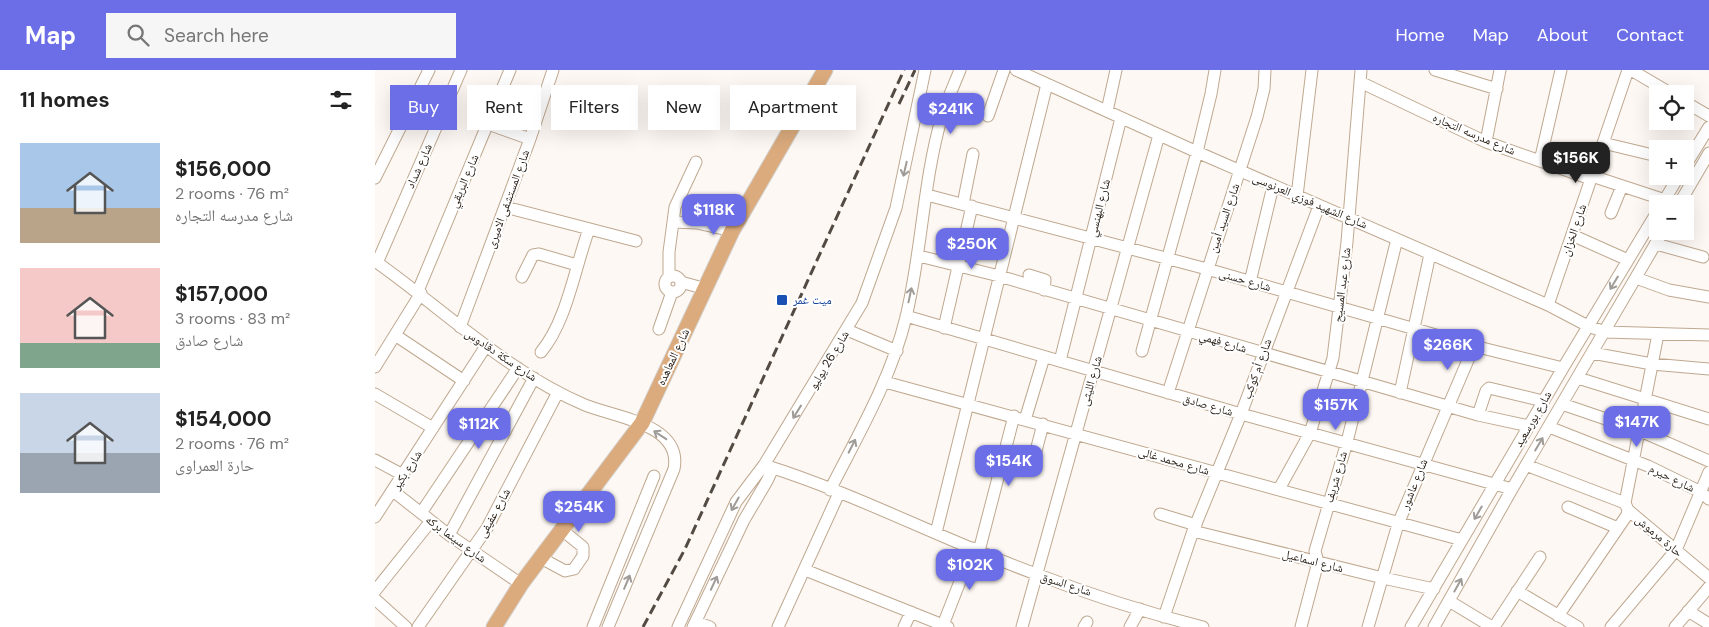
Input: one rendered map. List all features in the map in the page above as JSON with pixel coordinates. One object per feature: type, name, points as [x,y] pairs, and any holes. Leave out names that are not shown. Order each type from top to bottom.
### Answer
[{"type":"main road","name":"شارع المعاهده","points":[[494,627],[521,584],[642,424],[732,231],[825,70]]},
{"type":"street","points":[[375,178],[429,70]]},
{"type":"street","name":"شارع شداد","points":[[376,262],[461,70]]},
{"type":"street","name":"شارع البريقي","points":[[504,85],[510,70]]},
{"type":"street","name":"شارع المستشفى الاميرى","points":[[460,326],[530,139],[553,70]]},
{"type":"street","name":"شارع 26 يوليو","points":[[678,627],[736,502],[768,466],[862,303],[896,208],[925,70]]},
{"type":"street","points":[[778,627],[805,570],[835,492],[885,382],[897,350],[919,256],[927,195],[943,114],[960,70]]},
{"type":"street","points":[[988,116],[1004,70]]},
{"type":"street","name":"شارع الشهيد فوزي العرنوسى","points":[[1016,70],[1273,186],[1548,306],[1588,326],[1605,332],[1709,335]]},
{"type":"street","points":[[1107,111],[1116,70]]},
{"type":"street","points":[[1142,351],[1197,152],[1215,70]]},
{"type":"street","name":"شارع السيد أمين","points":[[1168,393],[1257,117],[1264,88],[1265,70]]},
{"type":"street","points":[[1297,196],[1311,70]]},
{"type":"street","name":"شارع عبد المسيح","points":[[1279,489],[1310,433],[1333,358],[1349,218],[1361,70]]},
{"type":"street","points":[[1435,70],[1497,88]]},
{"type":"street","points":[[1486,142],[1500,70]]},
{"type":"street","points":[[1540,161],[1561,70]]},
{"type":"street","points":[[1630,70],[1656,85]]},
{"type":"street","name":"شارع الخزان","points":[[1548,306],[1603,142],[1630,70]]},
{"type":"street","name":"شارع مدرسه التجاره","points":[[1360,82],[1486,142],[1649,196]]},
{"type":"street","points":[[936,533],[1047,84]]},
{"type":"street","points":[[1694,107],[1709,116]]},
{"type":"street","name":"شارع البهنسي","points":[[1060,361],[1121,118]]},
{"type":"street","points":[[1694,151],[1709,127]]},
{"type":"street","name":"شارع البريقي","points":[[375,367],[419,292],[486,130]]},
{"type":"street","points":[[505,130],[530,139]]},
{"type":"street","name":"شارع الليثى","points":[[1023,627],[1036,574],[1129,248],[1159,135]]},
{"type":"street","points":[[1603,142],[1649,154]]},
{"type":"street","points":[[1684,195],[1709,153]]},
{"type":"street","points":[[945,328],[959,266],[973,154]]},
{"type":"street","points":[[672,292],[665,285],[669,277],[668,260],[677,201],[696,162]]},
{"type":"street","points":[[1250,282],[1273,186]]},
{"type":"street","points":[[1611,213],[1621,186]]},
{"type":"street","name":"شارع حسنى","points":[[927,195],[1168,258],[1474,346],[1563,368]]},
{"type":"street","points":[[505,206],[636,241]]},
{"type":"street","name":"شارع أم كوكب","points":[[1164,617],[1216,472],[1241,414],[1262,353],[1319,206]]},
{"type":"street","points":[[674,222],[697,223],[732,231]]},
{"type":"street","name":"شارع بورسعيد","points":[[1411,627],[1543,401],[1649,225]]},
{"type":"street","points":[[541,352],[554,334],[589,229]]},
{"type":"street","points":[[1572,235],[1628,260]]},
{"type":"street","name":"شارع شريف","points":[[1301,627],[1318,562],[1315,551],[1347,442],[1397,240]]},
{"type":"street","name":"شارع بورسعيد","points":[[1434,627],[1512,489],[1658,240]]},
{"type":"street","points":[[1656,244],[1703,257]]},
{"type":"street","points":[[522,277],[533,255],[539,254],[577,265]]},
{"type":"street","points":[[1400,393],[1430,254]]},
{"type":"street","name":"شارع فهمي","points":[[919,256],[999,276],[1478,415],[1529,426]]},
{"type":"street","name":"شارع سكة دقادوس","points":[[376,262],[419,292],[486,346],[533,378],[585,405],[642,424],[668,440],[675,458],[674,469],[651,528],[608,627]]},
{"type":"street","points":[[1029,275],[1045,280],[1044,290]]},
{"type":"street","points":[[669,277],[676,276],[681,282],[706,289]]},
{"type":"street","points":[[1635,278],[1669,290],[1709,297]]},
{"type":"street","points":[[659,329],[672,292],[680,288],[681,282]]},
{"type":"street","name":"شارع صادق","points":[[906,316],[1241,414],[1512,489]]},
{"type":"street","points":[[847,330],[897,350]]},
{"type":"street","points":[[1559,616],[1627,516],[1626,506],[1633,460],[1658,334]]},
{"type":"street","points":[[395,335],[463,381]]},
{"type":"street","name":"شارع بكير","points":[[375,517],[486,346]]},
{"type":"street","name":"شارع عاشور","points":[[1369,627],[1398,524],[1421,465],[1474,346]]},
{"type":"street","points":[[1592,353],[1652,364],[1709,369]]},
{"type":"street","points":[[1025,420],[1043,356]]},
{"type":"street","points":[[421,513],[518,368]]},
{"type":"street","points":[[449,535],[533,378]]},
{"type":"street","points":[[1578,378],[1709,419]]},
{"type":"street","name":"شارع محمد غالى","points":[[885,382],[1462,540]]},
{"type":"street","points":[[1478,415],[1486,391],[1489,388],[1543,401]]},
{"type":"street","name":"شارع عفيفى","points":[[419,627],[487,528],[558,392]]},
{"type":"street","points":[[375,394],[433,428]]},
{"type":"street","points":[[1562,404],[1639,430],[1709,461]]},
{"type":"street","points":[[805,570],[945,626],[976,550],[1013,416]]},
{"type":"street","points":[[1036,451],[1043,424]]},
{"type":"street","name":"شارع حيرم","points":[[1549,428],[1633,460],[1705,495]]},
{"type":"street","points":[[375,460],[403,475]]},
{"type":"street","name":"حارة مرموش","points":[[1526,465],[1626,506],[1709,578]]},
{"type":"street","name":"شارع 26 يوليو","points":[[695,624],[744,520],[767,481],[768,466]]},
{"type":"street","name":"شارع السوق","points":[[768,466],[1036,574],[1164,617],[1203,627]]},
{"type":"street","points":[[1611,627],[1676,550],[1705,495],[1709,472]]},
{"type":"street","points":[[593,627],[654,476]]},
{"type":"street","name":"شارع سينما بركه","points":[[393,491],[449,535],[521,584]]},
{"type":"street","points":[[1568,507],[1618,528]]},
{"type":"street","name":"شارع اسماعيل","points":[[1161,514],[1195,528],[1318,562],[1434,589]]},
{"type":"street","points":[[375,591],[431,521]]},
{"type":"street","points":[[636,522],[651,528]]},
{"type":"street","points":[[541,558],[565,571],[574,569],[583,556],[583,547],[562,530]]},
{"type":"street","points":[[1449,601],[1493,627],[1540,557]]},
{"type":"street","points":[[1675,627],[1688,611],[1705,599],[1709,586]]},
{"type":"street","points":[[1517,591],[1578,627]]},
{"type":"street","points":[[375,600],[406,627]]},
{"type":"street","points":[[1130,627],[1140,609]]},
{"type":"street","points":[[1688,611],[1709,624]]},
{"type":"street","points":[[904,627],[911,612]]},
{"type":"street","points":[[695,624],[709,627]]},
{"type":"railway","points":[[643,627],[685,549],[904,70]]},
{"type":"railway","points":[[899,104],[915,70]]},
{"type":"place","name":"ميت غمر","points":[[782,300]]}]
